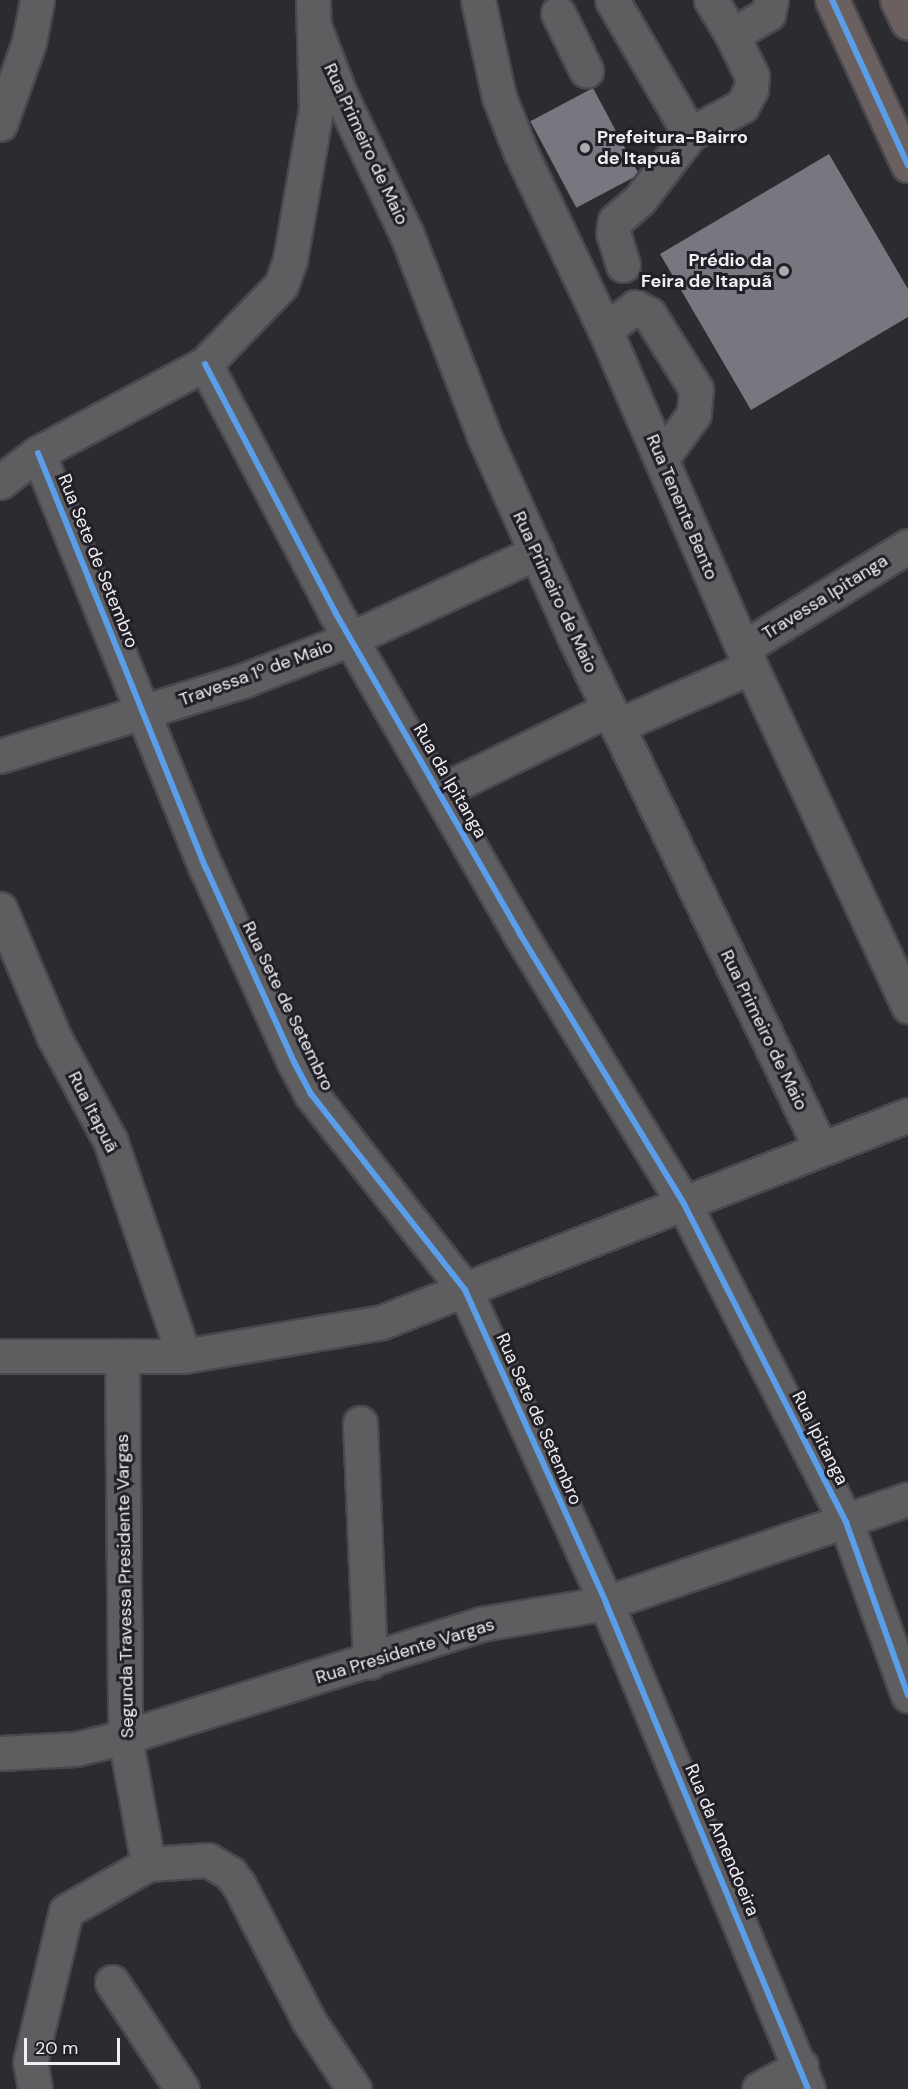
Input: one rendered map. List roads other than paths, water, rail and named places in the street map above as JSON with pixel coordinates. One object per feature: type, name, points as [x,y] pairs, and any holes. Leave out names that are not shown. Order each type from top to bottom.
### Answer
[{"type":"main road","points":[[832,0],[908,165]]},
{"type":"main road","points":[[897,0],[908,23]]},
{"type":"street","points":[[0,124],[28,42],[37,0]]},
{"type":"street","name":"Rua Tenente Bento","points":[[478,0],[499,97],[568,258],[604,330],[747,658],[908,1006]]},
{"type":"street","points":[[612,0],[690,134]]},
{"type":"street","points":[[623,265],[613,233],[615,221],[640,198],[690,134],[742,106],[751,89],[752,76],[732,35],[711,0]]},
{"type":"street","points":[[732,35],[768,14],[771,0]]},
{"type":"street","points":[[0,483],[38,453],[205,364],[281,285],[290,260],[316,109],[314,13]]},
{"type":"street","name":"Rua Primeiro de Maio","points":[[314,13],[340,94],[407,234],[484,436],[613,717],[820,1147]]},
{"type":"street","points":[[559,13],[586,70]]},
{"type":"street","points":[[604,330],[635,307],[649,314],[664,333],[696,389],[694,414],[661,459]]},
{"type":"street","name":"Rua da Ipitanga","points":[[205,364],[351,639],[439,792],[684,1204]]},
{"type":"street","name":"Rua Sete de Setembro","points":[[38,453],[206,868],[311,1094],[465,1290],[606,1603]]},
{"type":"street","name":"Travessa Ipitanga","points":[[439,792],[747,658],[908,546]]},
{"type":"street","name":"Travessa 1º de Maio","points":[[0,756],[245,680],[351,639],[537,552]]},
{"type":"street","name":"Rua Itapuã","points":[[0,909],[54,1037],[110,1140],[184,1356]]},
{"type":"street","points":[[0,1356],[184,1356],[382,1322],[684,1204],[820,1147],[908,1115]]},
{"type":"street","name":"Rua Ipitanga","points":[[684,1204],[846,1522],[908,1695]]},
{"type":"street","name":"Segunda Travessa Presidente Vargas","points":[[122,1356],[125,1737],[148,1864]]},
{"type":"street","points":[[360,1423],[370,1662]]},
{"type":"street","name":"Rua Presidente Vargas","points":[[0,1753],[76,1749],[125,1737],[370,1662],[482,1624],[606,1603],[908,1499]]},
{"type":"street","name":"Rua da Amendoeira","points":[[606,1603],[804,2078]]},
{"type":"street","points":[[35,2089],[30,2062],[66,1911],[148,1864],[208,1860],[230,1873],[309,2021],[354,2089]]},
{"type":"street","points":[[112,1982],[182,2089]]},
{"type":"street","points":[[759,2089],[804,2078]]},
{"type":"place","name":"Prefeitura-Bairro de Itapuã","points":[[585,148]]},
{"type":"place","name":"Prédio da Feira de Itapuã","points":[[784,271]]}]
